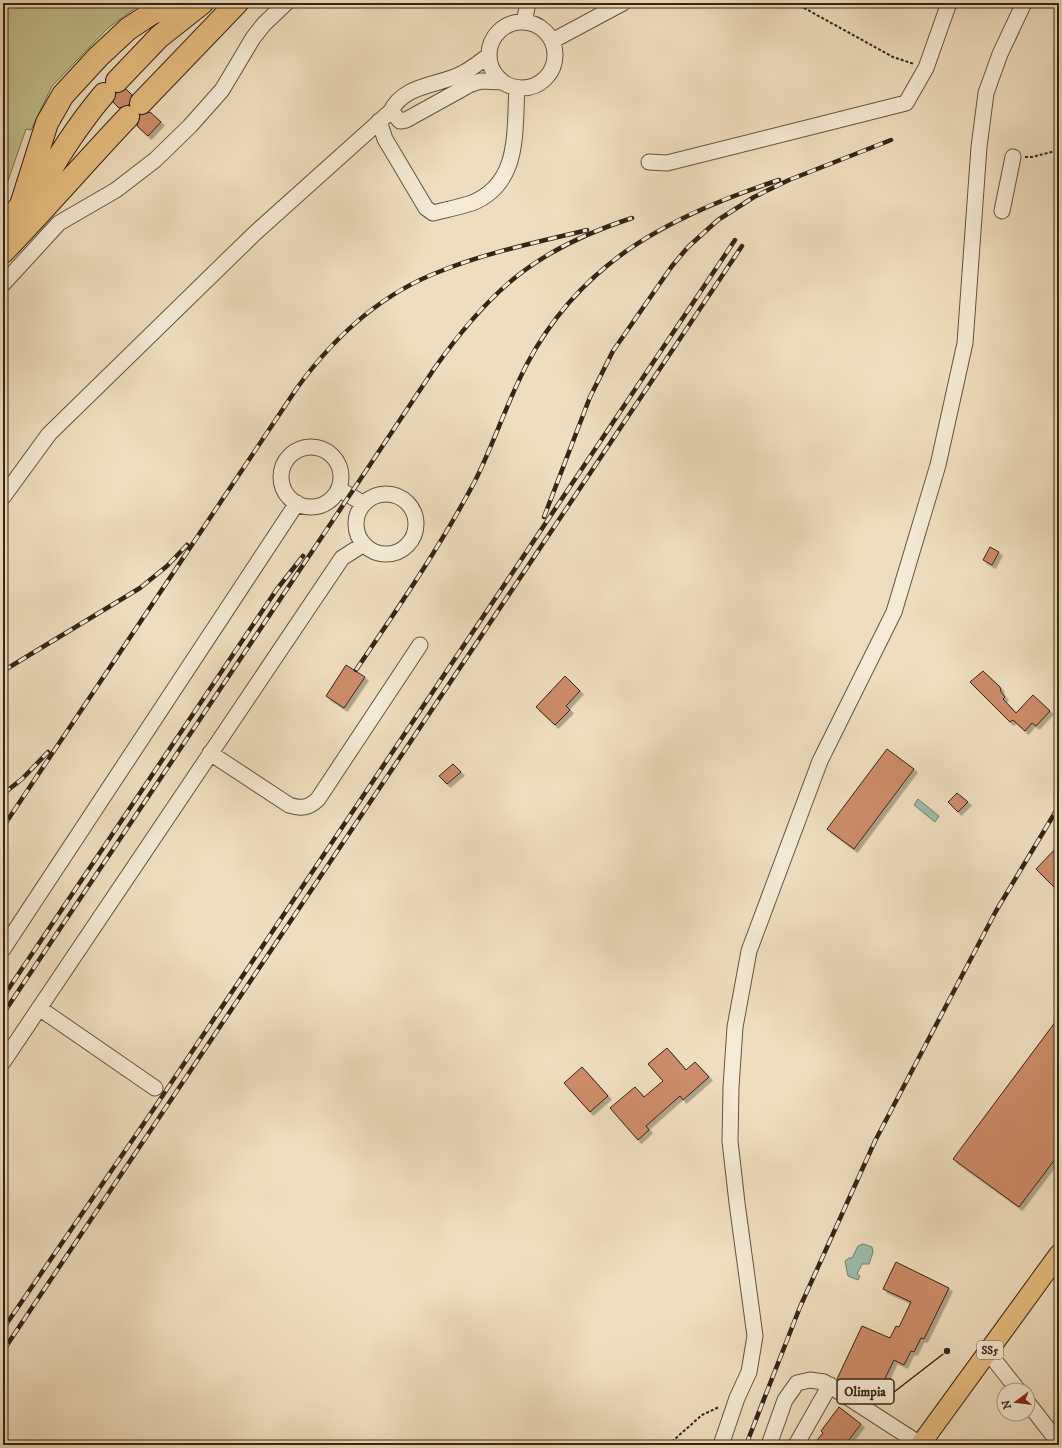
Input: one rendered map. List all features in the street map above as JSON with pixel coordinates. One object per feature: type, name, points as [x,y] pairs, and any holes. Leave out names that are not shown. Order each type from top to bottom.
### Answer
[{"type":"highway","points":[[3,227],[21,206],[47,123],[64,95],[103,51],[128,29],[152,13],[180,3]]},
{"type":"highway","points":[[3,236],[25,214],[64,146],[84,118],[111,87],[159,37],[202,3]]},
{"type":"highway","points":[[3,252],[49,204],[134,110],[237,3]]},
{"type":"main road","name":"SS5","points":[[920,1445],[1059,1254]]},
{"type":"street","points":[[3,284],[59,223],[116,190],[155,160],[190,126],[222,90],[253,38],[286,3]]},
{"type":"street","points":[[524,22],[528,3]]},
{"type":"street","points":[[552,41],[623,3]]},
{"type":"street","points":[[649,162],[667,163],[906,103],[926,68],[949,3]]},
{"type":"street","points":[[721,1445],[737,1398],[749,1372],[755,1336],[736,1204],[730,1141],[731,1087],[735,1027],[748,958],[820,761],[894,612],[938,465],[965,343],[979,148],[986,93],[1000,54],[1024,3]]},
{"type":"street","points":[[391,111],[400,121],[406,120],[471,84],[481,81],[503,82],[517,88],[527,88],[537,84],[545,78],[551,70],[554,61],[555,50],[552,41],[545,31],[536,25],[524,22],[511,24],[499,30],[490,46],[489,55],[492,70],[503,82]]},
{"type":"street","points":[[3,497],[49,434],[254,234],[391,111],[396,101],[410,91],[464,73],[489,55]]},
{"type":"street","points":[[379,121],[385,140],[426,208],[433,213],[472,202],[489,192],[504,176],[512,156],[517,88]]},
{"type":"street","points":[[1002,211],[1013,157]]},
{"type":"street","points":[[302,448],[321,448],[330,453],[336,460],[340,469],[341,479],[339,489],[333,497],[321,505],[306,506],[297,503],[289,496],[284,488],[282,474],[286,460],[293,453],[302,448]]},
{"type":"street","points":[[339,489],[364,504]]},
{"type":"street","points":[[380,495],[390,495],[407,503],[415,520],[415,530],[412,539],[398,552],[380,554],[371,550],[364,544],[356,529],[359,511],[364,504],[371,498],[380,495]]},
{"type":"street","points":[[3,950],[297,503]]},
{"type":"street","points":[[3,1062],[342,558],[364,544]]},
{"type":"street","points":[[210,753],[289,805],[301,808],[308,807],[318,799],[420,645]]},
{"type":"street","points":[[39,1008],[155,1088]]},
{"type":"street","points":[[988,1352],[1012,1382]]},
{"type":"street","points":[[769,1445],[785,1400],[797,1383],[810,1380],[824,1382],[830,1385],[920,1445]]},
{"type":"street","points":[[796,1445],[830,1385]]},
{"type":"street","points":[[1036,1413],[1059,1443]]},
{"type":"path","points":[[795,3],[893,57],[926,68]]},
{"type":"path","points":[[1013,157],[1032,157],[1059,150]]},
{"type":"path","points":[[668,1445],[702,1415],[737,1398]]},
{"type":"shaded area","points":[[3,3],[142,3],[108,28],[52,86],[31,130],[26,129],[3,195]]},
{"type":"shaded area","points":[[918,799],[939,816],[935,822],[914,805]]},
{"type":"shaded area","points":[[863,1244],[872,1247],[873,1252],[869,1264],[862,1264],[857,1274],[860,1276],[858,1280],[848,1276],[845,1261],[852,1258],[858,1246]]},
{"type":"building","points":[[126,89],[132,95],[129,105],[119,108],[113,102],[116,93]]},
{"type":"building","points":[[150,112],[161,122],[148,136],[137,126],[140,115]]},
{"type":"building","points":[[990,547],[999,552],[992,565],[983,560]]},
{"type":"building","points":[[346,665],[365,677],[344,708],[326,696]]},
{"type":"building","points":[[983,671],[1000,687],[1001,692],[1005,697],[1003,699],[1016,713],[1033,695],[1050,711],[1036,726],[1032,723],[1025,731],[1013,720],[1010,722],[970,682]]},
{"type":"building","points":[[565,676],[580,691],[566,706],[570,710],[555,725],[536,707]]},
{"type":"building","points":[[887,749],[914,769],[854,849],[827,829]]},
{"type":"building","points":[[453,764],[461,772],[447,784],[439,776]]},
{"type":"building","points":[[957,793],[968,802],[958,812],[948,802]]},
{"type":"building","points":[[1059,845],[1059,892],[1036,869]]},
{"type":"building","points":[[1059,1017],[1059,1154],[1019,1207],[953,1159]]},
{"type":"building","points":[[667,1048],[686,1070],[695,1062],[709,1077],[683,1100],[680,1096],[646,1126],[649,1130],[638,1140],[610,1108],[635,1087],[644,1097],[663,1081],[648,1064]]},
{"type":"building","points":[[582,1067],[608,1096],[590,1112],[564,1083]]},
{"type":"building","points":[[896,1262],[949,1288],[924,1339],[921,1338],[914,1352],[911,1351],[904,1365],[894,1360],[874,1401],[857,1393],[837,1379],[862,1326],[890,1338],[896,1326],[899,1327],[911,1302],[883,1289]]},
{"type":"building","points":[[839,1407],[861,1424],[845,1445],[813,1445],[823,1433],[821,1431]]},
{"type":"railway","points":[[544,517],[590,397],[613,351],[672,266],[688,247],[718,220],[754,197],[789,180],[891,140]]},
{"type":"railway","points":[[356,670],[448,530],[475,481],[527,364],[549,328],[575,296],[603,269],[634,246],[667,226],[702,209],[779,180]]},
{"type":"railway","points":[[3,1014],[434,369],[455,341],[497,294],[519,275],[543,258],[569,243],[632,218]]},
{"type":"railway","points":[[3,827],[297,388],[327,351],[360,319],[378,305],[419,281],[477,258],[587,230]]},
{"type":"railway","points":[[3,1329],[153,1110],[735,240]]},
{"type":"railway","points":[[3,1351],[742,246]]},
{"type":"railway","points":[[3,671],[140,588],[167,566],[187,545]]},
{"type":"railway","points":[[3,997],[277,589],[303,556]]},
{"type":"railway","points":[[3,794],[22,779],[48,752]]},
{"type":"railway","points":[[746,1445],[800,1307],[875,1141],[996,911],[1059,806]]},
{"type":"place","name":"Olimpia","points":[[947,1351]]}]
